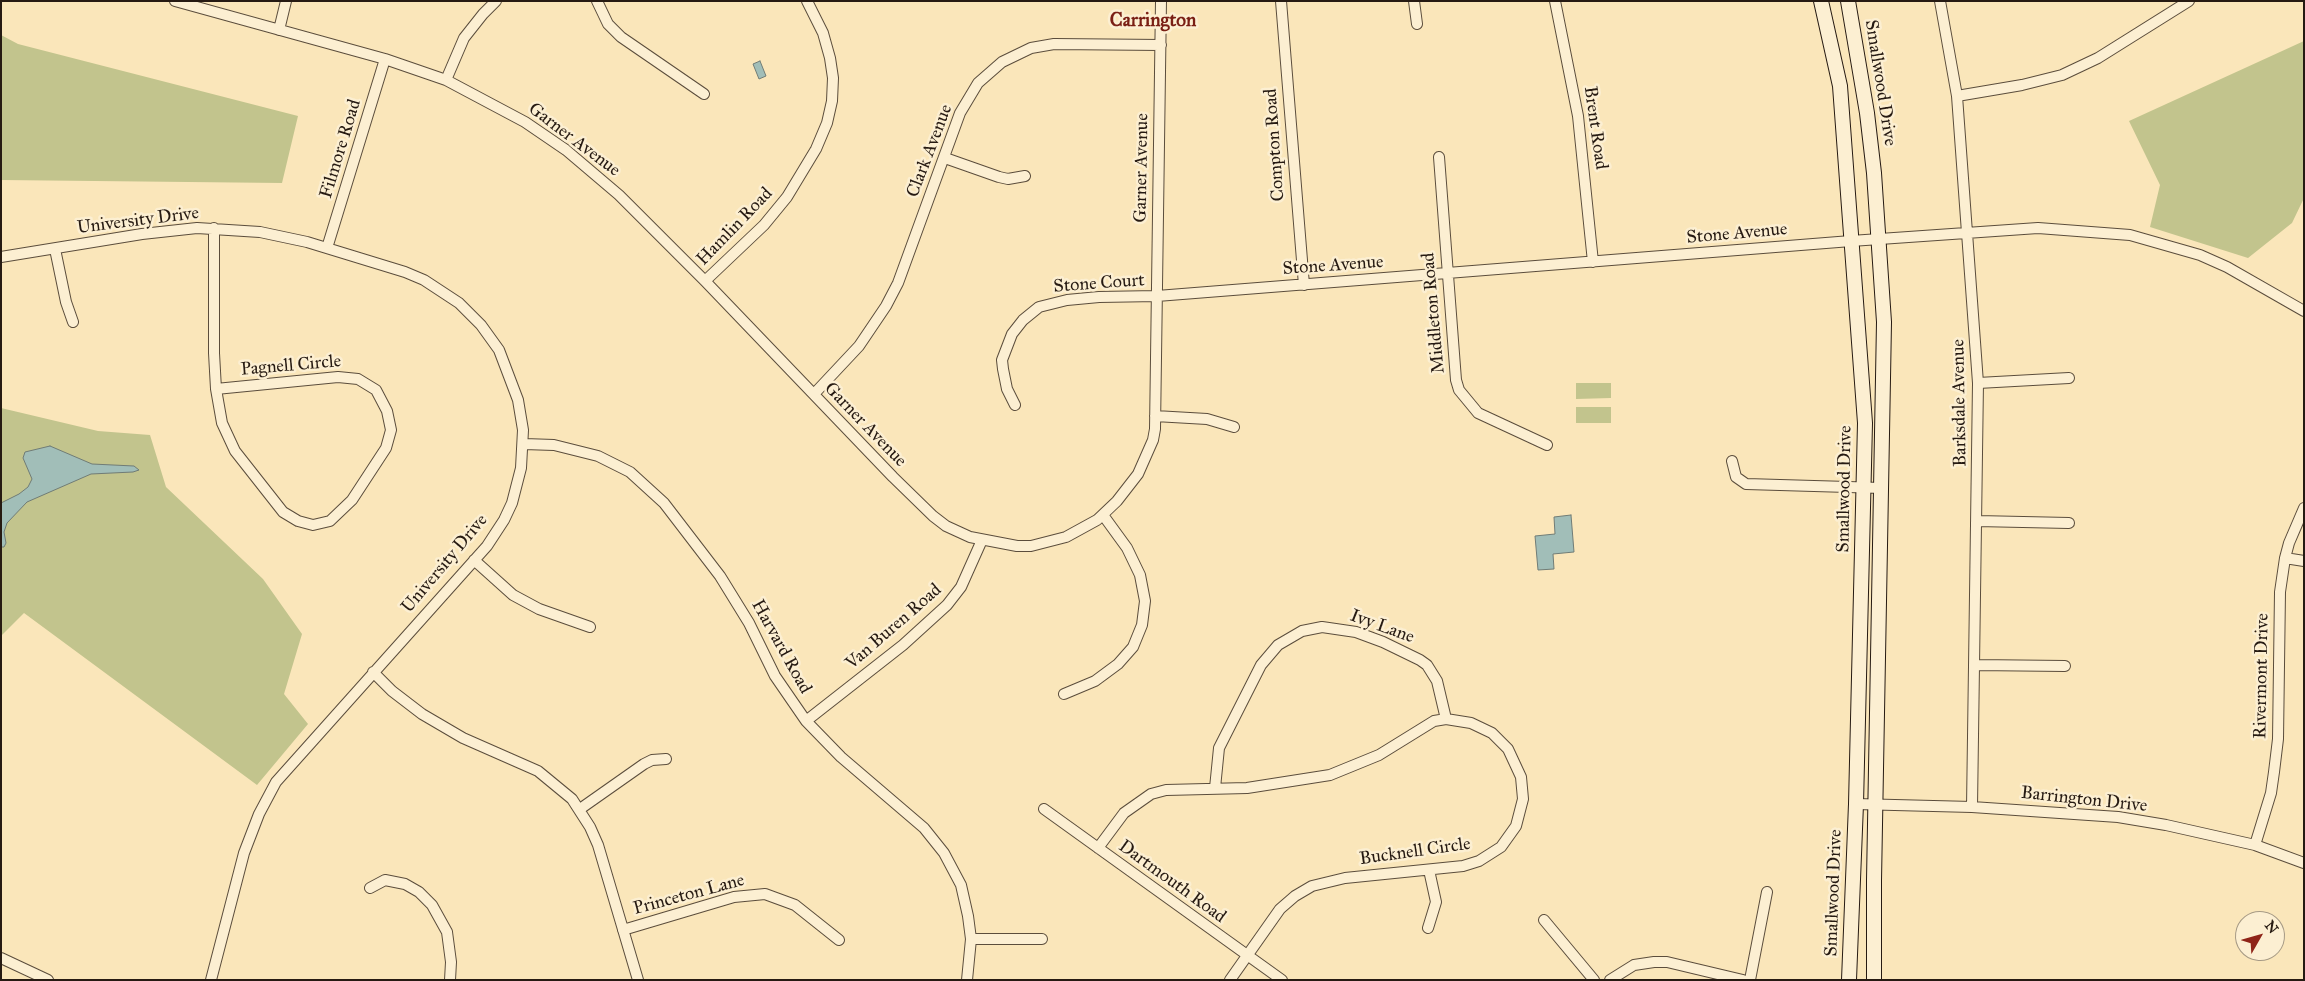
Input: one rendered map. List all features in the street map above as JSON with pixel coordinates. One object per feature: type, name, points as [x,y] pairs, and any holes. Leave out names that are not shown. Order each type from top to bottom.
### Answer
[{"type":"main road","name":"Smallwood Drive","points":[[1821,1],[1840,86],[1864,388],[1864,487],[1856,804],[1848,980]]},
{"type":"main road","name":"Smallwood Drive","points":[[1848,1],[1867,113],[1879,240],[1884,322],[1874,980]]},
{"type":"street","name":"Garner Avenue","points":[[175,1],[385,59],[446,80],[525,122],[566,150],[619,195],[705,280],[893,477],[933,516],[962,534],[982,540],[1017,546],[1046,543],[1082,530],[1103,515],[1138,474],[1153,440],[1156,416],[1161,1]]},
{"type":"street","points":[[279,30],[286,1]]},
{"type":"street","points":[[446,80],[464,38],[496,1]]},
{"type":"street","points":[[597,1],[608,24],[621,37],[704,94]]},
{"type":"street","name":"Hamlin Road","points":[[705,280],[764,225],[787,197],[813,155],[828,123],[832,101],[833,78],[830,59],[823,32],[807,1]]},
{"type":"street","name":"Compton Road","points":[[1281,1],[1304,285]]},
{"type":"street","points":[[1414,1],[1417,24]]},
{"type":"street","name":"Brent Road","points":[[1555,1],[1578,116],[1593,262]]},
{"type":"street","name":"Barksdale Avenue","points":[[1940,1],[1956,96],[1978,383],[1972,807]]},
{"type":"street","points":[[1956,96],[2022,85],[2062,75],[2098,58],[2189,1]]},
{"type":"street","name":"Clark Avenue","points":[[814,394],[859,346],[886,306],[898,283],[945,158],[960,112],[970,94],[989,72],[1015,54],[1054,44],[1161,45]]},
{"type":"street","name":"Filmore Road","points":[[327,248],[385,59]]},
{"type":"street","name":"Middleton Road","points":[[1439,157],[1456,380],[1459,390],[1478,413],[1547,445]]},
{"type":"street","points":[[945,158],[999,177],[1016,179],[1025,176]]},
{"type":"street","name":"University Drive","points":[[1,257],[142,234],[214,228],[280,235],[327,248],[424,280],[448,295],[469,312],[492,339],[505,362],[518,400],[524,444],[521,468],[512,503],[497,531],[474,560],[285,771],[270,793],[244,853],[211,980]]},
{"type":"street","name":"Pagnell Circle","points":[[214,228],[214,353],[216,389],[222,424],[235,451],[275,504],[298,521],[319,525],[330,521],[342,512],[352,500],[386,448],[390,438],[390,421],[380,396],[372,386],[358,379],[338,377],[216,389]]},
{"type":"street","name":"Stone Avenue","points":[[1157,296],[2038,228],[2103,232],[2153,240],[2200,255],[2227,267],[2304,311]]},
{"type":"street","points":[[55,249],[66,302],[73,322]]},
{"type":"street","name":"Stone Court","points":[[1015,406],[1004,378],[1002,360],[1012,334],[1039,307],[1067,300],[1099,296],[1157,296]]},
{"type":"street","points":[[1978,383],[2069,378]]},
{"type":"street","points":[[1156,416],[1207,419],[1234,427]]},
{"type":"street","name":"Harvard Road","points":[[524,444],[554,445],[598,456],[630,472],[649,488],[674,516],[720,576],[749,623],[775,676],[806,721],[841,758],[908,814],[936,842],[961,885],[971,939],[968,980]]},
{"type":"street","points":[[1732,461],[1736,477],[1746,484],[1882,488]]},
{"type":"street","name":"Rivermont Drive","points":[[2255,845],[2271,793],[2275,762],[2280,592],[2289,542],[2304,508]]},
{"type":"street","points":[[1064,694],[1095,681],[1118,664],[1133,647],[1142,626],[1145,601],[1140,575],[1127,548],[1103,515]]},
{"type":"street","points":[[1977,521],[2069,523]]},
{"type":"street","name":"Van Buren Road","points":[[806,721],[903,645],[947,605],[961,586],[982,540]]},
{"type":"street","points":[[2285,558],[2304,561]]},
{"type":"street","points":[[474,560],[513,595],[539,609],[590,627]]},
{"type":"street","name":"Ivy Lane","points":[[1215,788],[1219,748],[1239,706],[1270,654],[1286,639],[1302,631],[1322,627],[1356,632],[1383,642],[1420,660],[1427,665],[1437,681],[1446,719]]},
{"type":"street","points":[[1974,666],[2065,666]]},
{"type":"street","points":[[373,672],[406,703],[443,727],[538,771],[562,788],[580,809],[598,845],[638,980]]},
{"type":"street","name":"Bucknell Circle","points":[[1098,848],[1124,813],[1151,794],[1166,790],[1257,787],[1330,775],[1364,762],[1425,726],[1446,719],[1483,727],[1501,740],[1513,756],[1521,776],[1523,799],[1516,826],[1510,837],[1492,854],[1463,866],[1344,878],[1312,886],[1295,896],[1280,909],[1230,980]]},
{"type":"street","points":[[580,809],[637,768],[652,760],[666,759]]},
{"type":"street","name":"Barrington Drive","points":[[1856,804],[1972,807],[2118,817],[2175,827],[2255,845],[2304,863]]},
{"type":"street","name":"Dartmouth Road","points":[[1044,809],[1282,980]]},
{"type":"street","points":[[1428,928],[1436,902],[1429,870]]},
{"type":"street","points":[[370,888],[385,880],[405,884],[419,892],[432,905],[447,932],[452,962],[450,980]]},
{"type":"street","points":[[1750,980],[1767,892]]},
{"type":"street","name":"Princeton Lane","points":[[623,930],[734,897],[766,894],[795,905],[839,940]]},
{"type":"street","points":[[1544,920],[1594,980]]},
{"type":"street","points":[[971,939],[1042,939]]},
{"type":"street","points":[[1,958],[48,980]]},
{"type":"street","points":[[1610,980],[1634,965],[1654,962],[1667,962],[1743,980]]},
{"type":"green space","points":[[1,35],[18,44],[298,116],[282,183],[1,180]]},
{"type":"green space","points":[[2304,41],[2304,198],[2292,223],[2248,258],[2150,227],[2160,185],[2129,121]]},
{"type":"green space","points":[[1576,383],[1611,383],[1611,398],[1576,399]]},
{"type":"green space","points":[[1576,407],[1611,407],[1611,423],[1576,423]]},
{"type":"green space","points":[[1,408],[98,431],[150,435],[166,487],[263,579],[302,634],[284,694],[308,724],[257,785],[24,613],[1,636]]},
{"type":"water","points":[[760,61],[766,76],[759,79],[753,64]]},
{"type":"water","points":[[50,446],[92,464],[134,466],[139,470],[91,474],[27,502],[7,523],[4,532],[6,543],[4,547],[1,547],[1,503],[19,494],[28,487],[32,479],[23,458],[25,452]]},
{"type":"water","points":[[1571,515],[1574,552],[1553,554],[1554,569],[1538,570],[1535,536],[1555,534],[1554,517]]},
{"type":"district","name":"Carrington","points":[[1153,21]]}]
